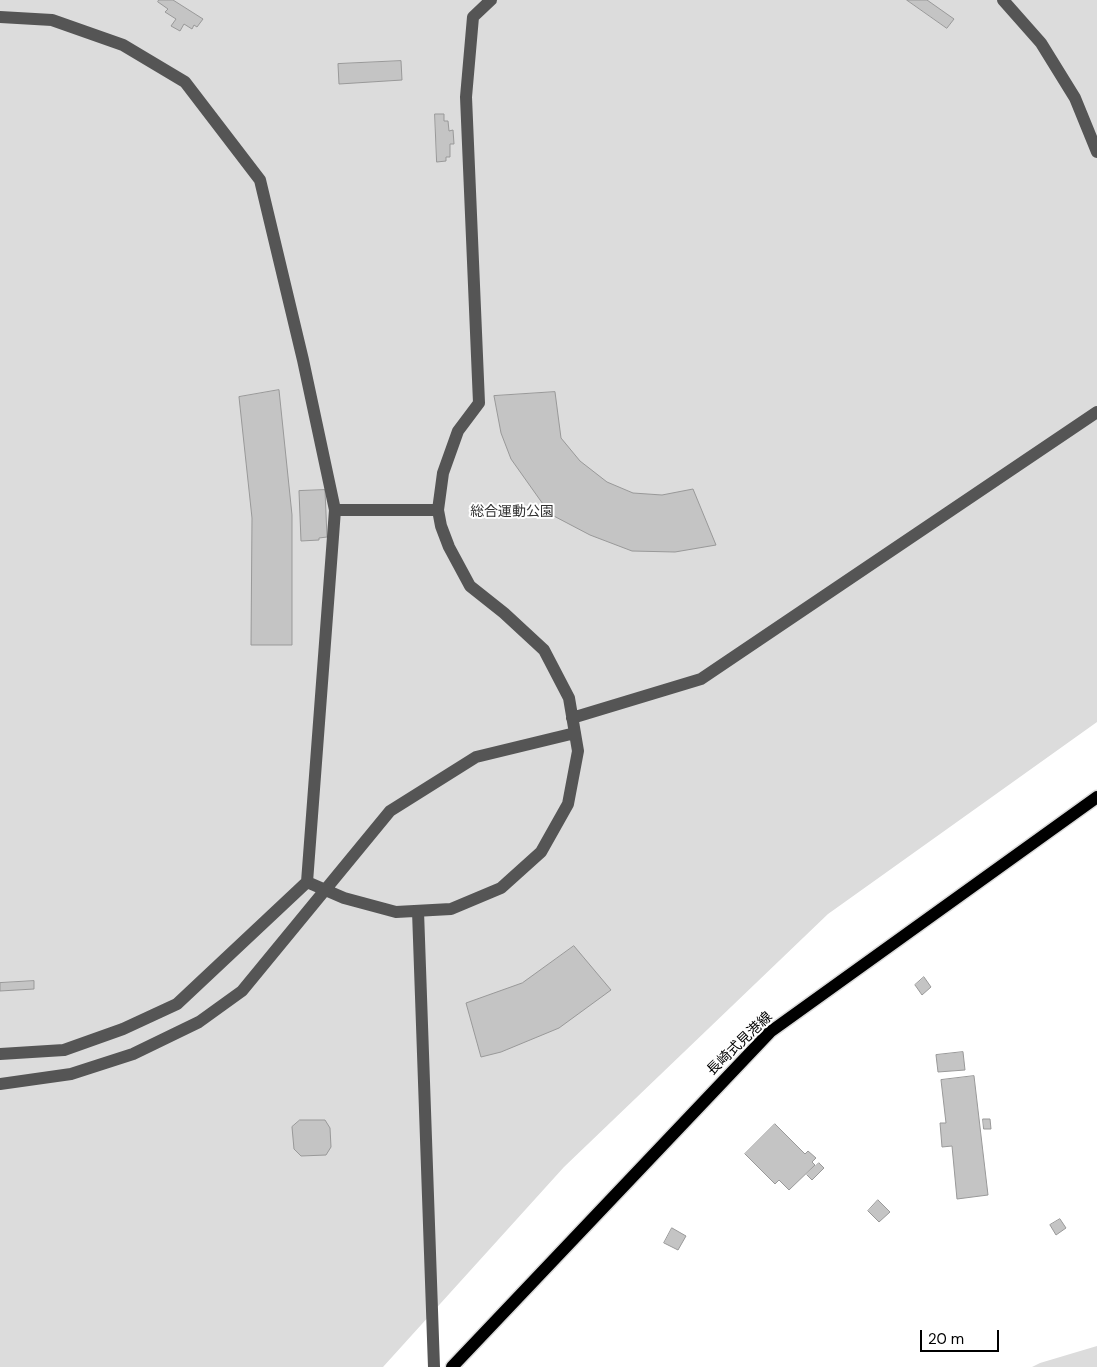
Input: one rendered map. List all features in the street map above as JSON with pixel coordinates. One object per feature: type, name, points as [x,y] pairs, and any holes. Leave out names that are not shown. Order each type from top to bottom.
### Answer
[{"type":"main road","name":"長崎式見港線","points":[[452,1367],[770,1032],[1097,798]]},
{"type":"lane","points":[[307,882],[344,898],[396,912],[451,908],[501,888],[541,852],[568,804],[578,751],[569,698],[544,650],[504,613],[470,586],[449,546],[441,526],[438,510],[443,474],[458,430],[479,403],[466,97],[474,17],[491,0]]},
{"type":"lane","points":[[1003,0],[1041,43],[1075,98],[1097,152]]},
{"type":"lane","points":[[0,17],[52,20],[123,45],[185,82],[260,180],[335,510],[307,882],[177,1004],[123,1029],[64,1050],[0,1054]]},
{"type":"lane","points":[[572,718],[701,679],[1097,412]]},
{"type":"lane","points":[[335,510],[438,510]]},
{"type":"lane","points":[[0,1084],[71,1074],[133,1054],[199,1022],[242,991],[390,811],[476,757],[575,733]]},
{"type":"lane","points":[[418,911],[434,1367]]},
{"type":"green space","name":"総合運動公園","points":[[0,0],[1097,0],[1097,722],[828,914],[564,1167],[383,1367],[0,1367]]},
{"type":"green space","points":[[1097,1346],[1097,1367],[1032,1367],[1040,1363]]},
{"type":"building","points":[[159,0],[173,0],[203,19],[197,27],[194,25],[192,29],[184,24],[180,31],[171,26],[176,19],[165,12],[168,9],[158,2]]},
{"type":"building","points":[[907,0],[927,0],[954,19],[947,28]]},
{"type":"building","points":[[401,61],[402,80],[339,84],[338,64]]},
{"type":"building","points":[[435,114],[444,114],[444,121],[448,121],[449,131],[453,130],[454,144],[450,144],[450,157],[446,157],[446,161],[437,162]]},
{"type":"building","points":[[279,390],[292,515],[292,645],[251,645],[252,518],[239,397]]},
{"type":"building","points":[[555,392],[561,438],[580,461],[607,482],[633,493],[662,495],[693,489],[716,545],[675,552],[632,551],[590,535],[550,514],[511,459],[501,433],[494,396]]},
{"type":"building","points":[[325,490],[327,537],[319,538],[319,540],[301,541],[299,491]]},
{"type":"building","points":[[574,946],[611,990],[559,1028],[501,1052],[481,1057],[466,1003],[522,983]]},
{"type":"building","points":[[924,977],[931,987],[922,995],[915,985]]},
{"type":"building","points":[[34,981],[34,989],[0,991],[0,983]]},
{"type":"building","points":[[963,1052],[965,1070],[938,1072],[936,1055]]},
{"type":"building","points":[[974,1076],[988,1195],[957,1199],[952,1146],[942,1147],[940,1123],[946,1123],[941,1080]]},
{"type":"building","points":[[983,1119],[990,1119],[991,1129],[984,1129]]},
{"type":"building","points":[[300,1120],[325,1120],[330,1128],[331,1147],[326,1155],[301,1156],[294,1149],[292,1127]]},
{"type":"building","points":[[775,1124],[805,1154],[808,1151],[816,1158],[812,1162],[815,1165],[789,1190],[779,1180],[775,1184],[745,1154]]},
{"type":"building","points":[[819,1163],[824,1168],[812,1180],[807,1175]]},
{"type":"building","points":[[878,1200],[890,1212],[879,1222],[868,1211]]},
{"type":"building","points":[[1060,1219],[1066,1228],[1056,1235],[1050,1225]]},
{"type":"building","points":[[672,1228],[686,1236],[678,1250],[664,1243]]}]
